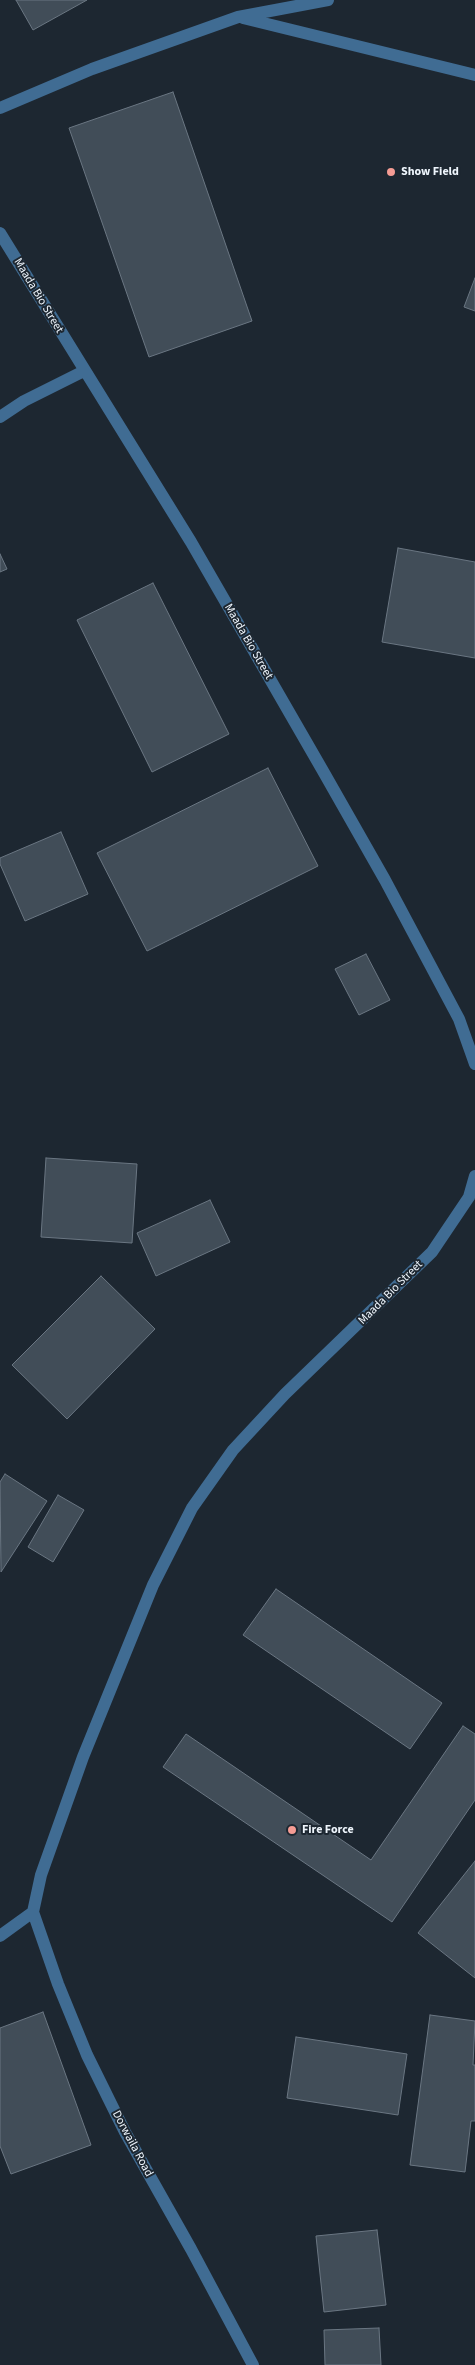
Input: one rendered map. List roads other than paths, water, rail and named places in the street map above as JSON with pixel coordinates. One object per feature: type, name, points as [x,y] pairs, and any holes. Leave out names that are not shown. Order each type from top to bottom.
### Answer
[{"type":"street","points":[[0,108],[92,69],[238,17],[328,0]]},
{"type":"street","points":[[238,17],[475,75]]},
{"type":"street","name":"Maada Bio Street","points":[[0,233],[84,372],[191,542],[385,880],[459,1020],[475,1064]]},
{"type":"street","points":[[0,417],[24,401],[84,372]]},
{"type":"street","name":"Maada Bio Street","points":[[33,1912],[41,1875],[83,1757],[152,1585],[192,1508],[233,1450],[285,1394],[432,1252],[469,1197],[475,1176]]},
{"type":"street","points":[[0,1936],[33,1912]]},
{"type":"street","name":"Dorwaila Road","points":[[33,1912],[58,1984],[92,2064],[125,2132],[191,2249],[253,2365]]},
{"type":"place","name":"Show Field","points":[[391,172]]},
{"type":"place","name":"Fire Force","points":[[292,1830]]}]
